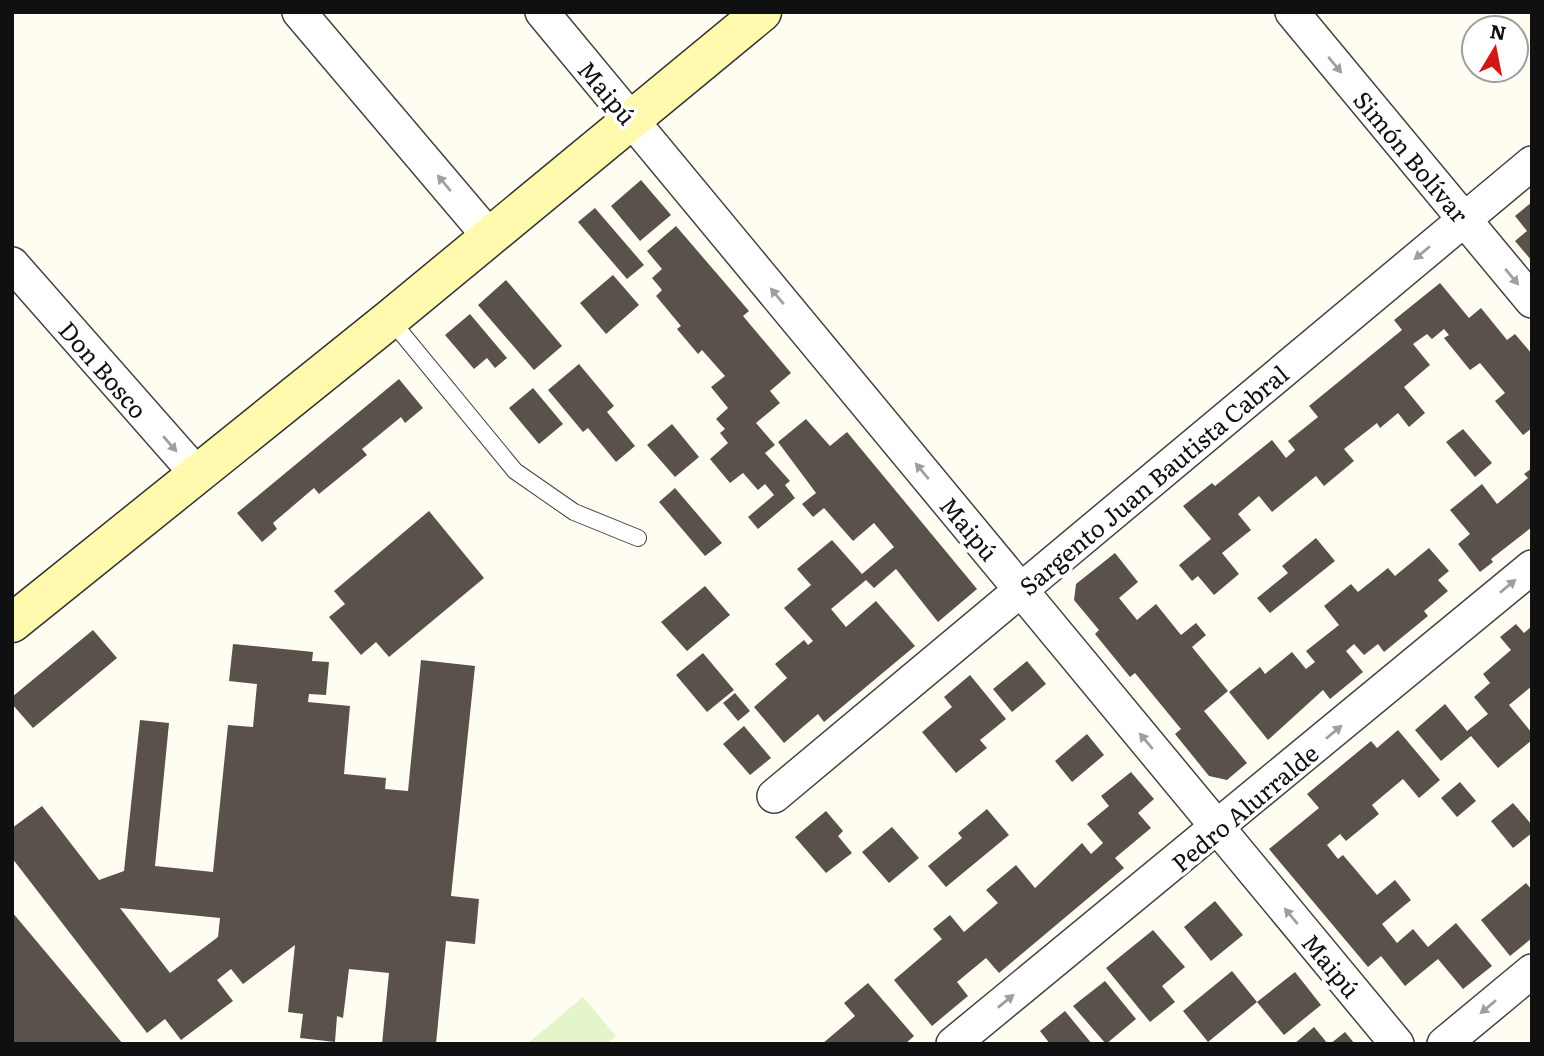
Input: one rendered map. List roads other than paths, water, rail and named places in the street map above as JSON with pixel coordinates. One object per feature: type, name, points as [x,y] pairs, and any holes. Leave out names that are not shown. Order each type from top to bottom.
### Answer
[{"type":"main road","points":[[12,623],[195,473],[390,319],[488,235],[762,12]]},
{"type":"street","points":[[299,12],[488,235]]},
{"type":"street","name":"Maipú","points":[[542,12],[1397,1044]]},
{"type":"street","name":"Simón Bolívar","points":[[1292,12],[1532,300]]},
{"type":"street","name":"Sargento Juan Bautista Cabral","points":[[774,796],[1532,163]]},
{"type":"street","name":"Don Bosco","points":[[12,264],[195,473]]},
{"type":"street","name":"Pedro Alurralde","points":[[953,1044],[1219,828],[1532,567]]},
{"type":"street","points":[[1444,1044],[1532,971]]},
{"type":"lane","points":[[390,319],[514,471],[574,512],[638,538]]}]
